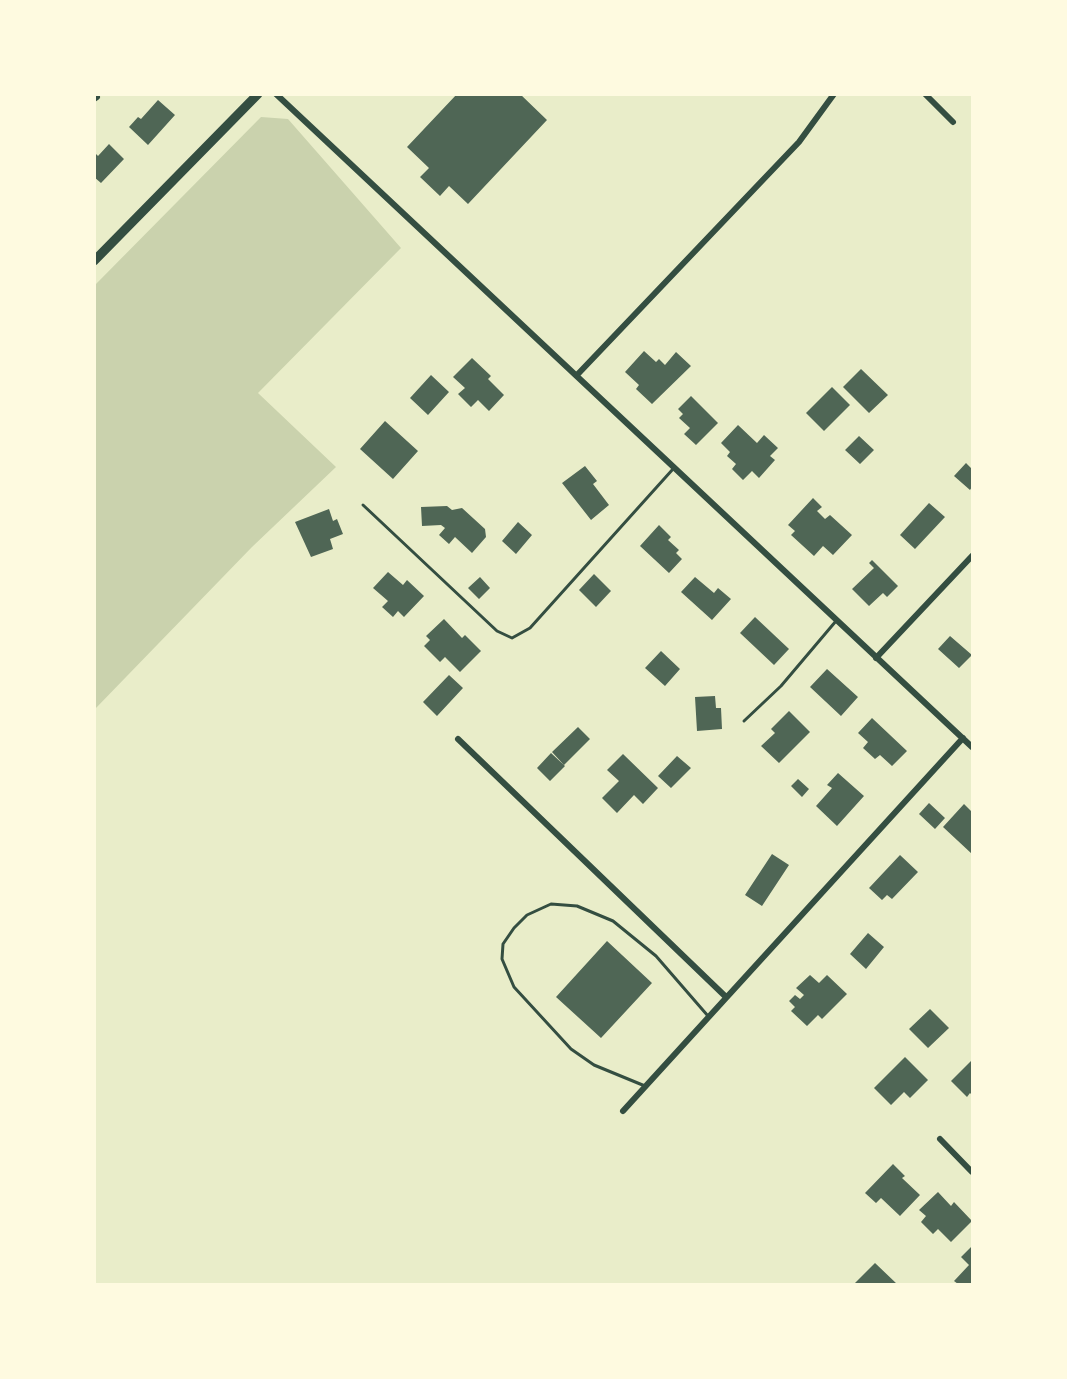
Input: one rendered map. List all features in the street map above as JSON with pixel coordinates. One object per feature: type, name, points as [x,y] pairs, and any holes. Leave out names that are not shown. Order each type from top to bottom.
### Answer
[{"type":"main road","points":[[94,261],[258,94]]},
{"type":"street","points":[[276,94],[577,375],[673,469],[972,747]]},
{"type":"street","points":[[577,375],[799,142],[834,94]]},
{"type":"street","points":[[925,94],[953,122]]},
{"type":"street","points":[[876,658],[972,556]]},
{"type":"street","points":[[623,1110],[963,738]]},
{"type":"street","points":[[458,739],[726,997]]},
{"type":"street","points":[[940,1138],[972,1172]]},
{"type":"lane","points":[[363,506],[497,631],[512,638],[530,628],[673,469]]},
{"type":"lane","points":[[744,721],[781,686],[836,621]]},
{"type":"lane","points":[[646,1087],[594,1065],[571,1049],[514,987],[502,959],[503,944],[514,928],[527,915],[551,904],[577,906],[613,921],[656,956],[709,1016]]},
{"type":"green space","points":[[261,117],[288,119],[401,248],[258,393],[336,467],[252,547],[95,709],[95,285]]},
{"type":"building","points":[[457,94],[520,94],[547,120],[468,204],[449,186],[440,196],[420,177],[429,168],[407,147]]},
{"type":"building","points":[[158,100],[175,115],[148,145],[129,127],[138,117],[141,119]]},
{"type":"building","points":[[109,144],[124,159],[101,183],[94,177],[94,152],[98,156]]},
{"type":"building","points":[[644,351],[656,362],[659,359],[665,365],[676,352],[691,366],[652,404],[636,389],[639,385],[625,372]]},
{"type":"building","points":[[472,358],[491,376],[488,379],[504,395],[489,411],[478,400],[471,407],[458,394],[465,388],[453,377]]},
{"type":"building","points":[[861,369],[888,395],[869,413],[843,387]]},
{"type":"building","points":[[431,375],[449,392],[428,415],[410,398]]},
{"type":"building","points":[[832,387],[850,405],[824,431],[806,413]]},
{"type":"building","points":[[691,396],[718,423],[696,445],[684,434],[690,428],[679,418],[683,414],[678,409]]},
{"type":"building","points":[[385,421],[418,451],[393,479],[360,449]]},
{"type":"building","points":[[738,425],[757,443],[764,435],[778,448],[770,456],[775,460],[759,478],[752,471],[743,480],[732,469],[736,464],[727,456],[730,452],[721,443]]},
{"type":"building","points":[[859,436],[874,450],[860,464],[845,450]]},
{"type":"building","points":[[966,463],[972,469],[970,490],[954,476]]},
{"type":"building","points":[[585,466],[597,481],[593,484],[609,505],[591,520],[562,483]]},
{"type":"building","points":[[813,498],[822,507],[817,511],[825,519],[830,515],[852,535],[833,555],[823,546],[814,556],[791,535],[795,531],[788,525]]},
{"type":"building","points":[[929,503],[945,517],[915,549],[900,535]]},
{"type":"building","points":[[447,506],[452,510],[462,508],[485,529],[486,537],[472,553],[455,537],[449,544],[439,535],[445,528],[441,525],[422,526],[421,507]]},
{"type":"building","points":[[329,509],[333,521],[337,519],[343,534],[330,539],[333,549],[311,557],[295,522]]},
{"type":"building","points":[[518,522],[532,535],[516,554],[502,541]]},
{"type":"building","points":[[659,525],[671,537],[668,540],[679,550],[676,553],[682,559],[669,573],[640,546]]},
{"type":"building","points":[[872,560],[898,586],[887,597],[883,593],[869,606],[852,589],[874,568],[869,563]]},
{"type":"building","points":[[388,572],[403,585],[407,580],[424,596],[404,617],[398,611],[393,617],[382,607],[388,601],[373,588]]},
{"type":"building","points":[[594,574],[611,591],[596,607],[579,590]]},
{"type":"building","points":[[480,577],[490,588],[479,599],[468,588]]},
{"type":"building","points":[[695,577],[714,593],[718,588],[731,599],[712,620],[681,592]]},
{"type":"building","points":[[755,617],[789,649],[774,665],[740,633]]},
{"type":"building","points":[[444,619],[462,638],[465,635],[481,651],[460,672],[445,657],[440,662],[424,646],[430,640],[426,636]]},
{"type":"building","points":[[950,636],[972,655],[959,668],[938,649]]},
{"type":"building","points":[[661,651],[680,669],[665,686],[645,668]]},
{"type":"building","points":[[827,669],[858,697],[841,716],[810,687]]},
{"type":"building","points":[[449,675],[463,688],[437,716],[423,702]]},
{"type":"building","points":[[715,696],[716,708],[721,708],[722,729],[697,731],[695,697]]},
{"type":"building","points":[[789,711],[810,732],[779,763],[761,746],[775,733],[771,729]]},
{"type":"building","points":[[872,718],[907,751],[892,766],[880,755],[875,759],[863,748],[868,742],[858,733]]},
{"type":"building","points":[[578,727],[590,739],[564,765],[552,752]]},
{"type":"building","points":[[551,753],[565,766],[550,781],[537,768]]},
{"type":"building","points":[[623,754],[658,788],[643,804],[634,795],[617,813],[602,798],[619,781],[607,770]]},
{"type":"building","points":[[677,756],[691,768],[671,788],[658,776]]},
{"type":"building","points":[[838,773],[864,796],[837,826],[816,806],[832,788],[827,785]]},
{"type":"building","points":[[798,779],[809,789],[802,797],[791,786]]},
{"type":"building","points":[[929,803],[945,818],[935,829],[919,814]]},
{"type":"building","points":[[964,804],[972,812],[972,854],[943,827]]},
{"type":"building","points":[[772,854],[789,865],[762,906],[745,895]]},
{"type":"building","points":[[900,855],[918,872],[892,899],[887,895],[882,900],[869,888]]},
{"type":"building","points":[[868,933],[884,947],[866,969],[850,954]]},
{"type":"building","points":[[607,941],[652,983],[601,1038],[556,997]]},
{"type":"building","points":[[810,975],[819,983],[827,975],[847,994],[822,1019],[818,1015],[807,1026],[791,1011],[795,1007],[789,1001],[795,995],[800,999],[804,995],[796,988]]},
{"type":"building","points":[[930,1009],[949,1028],[928,1048],[909,1029]]},
{"type":"building","points":[[905,1057],[928,1080],[910,1098],[904,1092],[891,1105],[874,1088]]},
{"type":"building","points":[[972,1060],[972,1095],[970,1093],[967,1097],[951,1081]]},
{"type":"building","points":[[893,1164],[905,1176],[902,1178],[920,1195],[900,1216],[881,1198],[876,1203],[865,1193]]},
{"type":"building","points":[[938,1192],[951,1206],[954,1202],[972,1221],[951,1242],[938,1229],[933,1234],[921,1222],[926,1216],[919,1210]]},
{"type":"building","points":[[972,1246],[972,1282],[958,1284],[954,1281],[969,1265],[961,1257]]},
{"type":"building","points":[[875,1263],[897,1284],[854,1284]]}]
